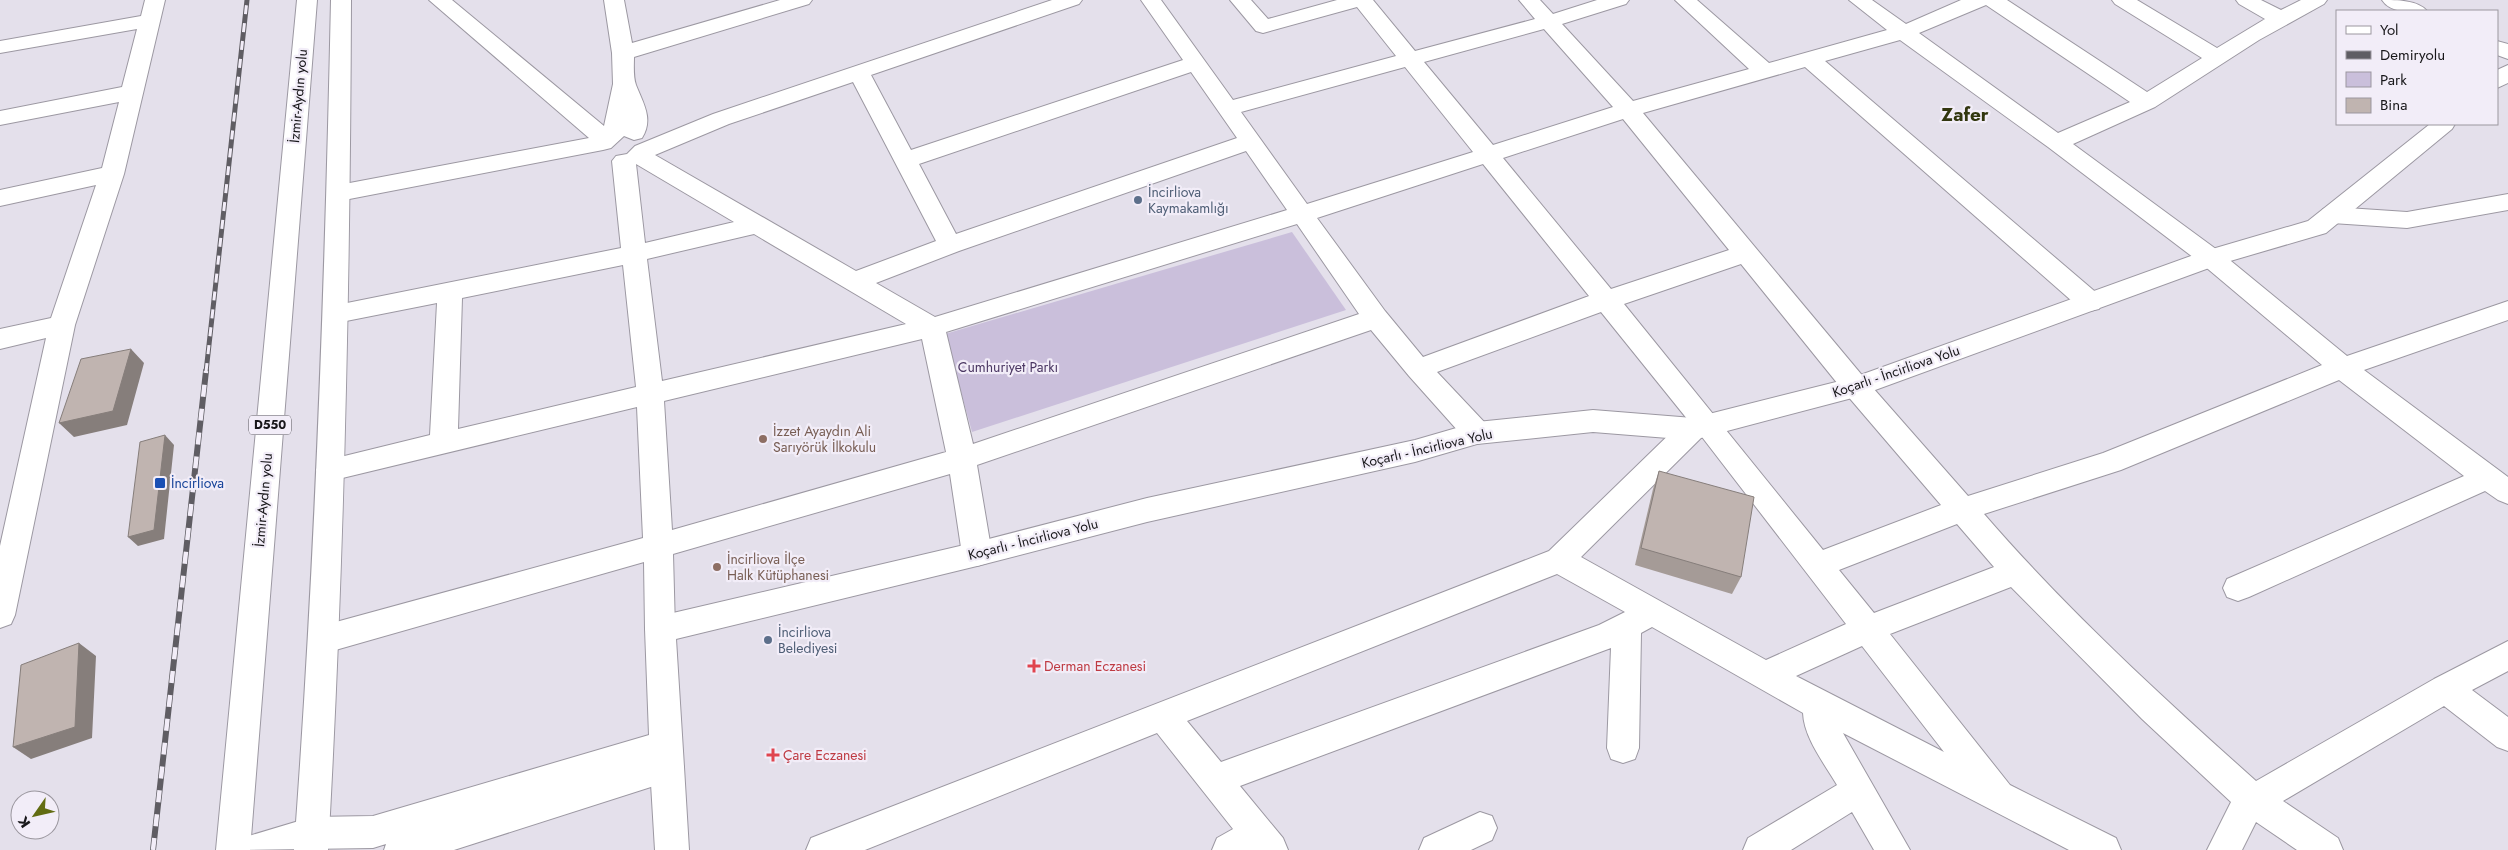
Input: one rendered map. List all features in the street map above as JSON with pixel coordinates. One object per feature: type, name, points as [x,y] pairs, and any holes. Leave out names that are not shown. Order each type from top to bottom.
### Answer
[{"type":"main road","name":"İzmir-Aydın yolu","points":[[233,850],[307,0]]},
{"type":"main road","points":[[312,842],[325,639],[336,314],[341,0]]},
{"type":"main road","points":[[439,0],[625,144],[757,225],[932,327],[962,459],[977,554]]},
{"type":"main road","points":[[614,0],[623,53],[625,144],[634,254],[650,395],[672,850]]},
{"type":"main road","points":[[623,53],[802,0]]},
{"type":"main road","points":[[339,194],[625,144],[721,119],[1072,0]]},
{"type":"main road","points":[[1151,0],[1376,318],[1418,369],[1477,433]]},
{"type":"main road","points":[[1240,0],[1263,27],[1361,0],[1606,300],[1700,426],[1818,565],[1998,794]]},
{"type":"main road","points":[[1529,0],[1628,110],[1856,387],[1960,510],[2016,572],[2153,709],[2253,800],[2326,850]]},
{"type":"main road","points":[[1228,108],[1410,60],[1619,0]]},
{"type":"main road","points":[[1685,0],[1766,72]]},
{"type":"main road","points":[[1859,0],[2056,142],[2211,258],[2342,368],[2498,485]]},
{"type":"main road","points":[[330,470],[932,327],[1302,214],[1628,110],[1904,32],[1979,0]]},
{"type":"main road","points":[[1993,0],[2146,102]]},
{"type":"main road","points":[[2122,0],[2218,58]]},
{"type":"main road","points":[[2246,0],[2279,18]]},
{"type":"main road","points":[[2056,142],[2105,123],[2146,102],[2279,18],[2317,0]]},
{"type":"main road","points":[[2392,0],[2415,10]]},
{"type":"main road","points":[[0,48],[152,11],[112,174],[62,326],[0,615]]},
{"type":"main road","points":[[1809,59],[2090,302]]},
{"type":"main road","points":[[906,160],[1196,62]]},
{"type":"main road","points":[[2498,81],[2508,72]]},
{"type":"main road","points":[[859,73],[950,245]]},
{"type":"main road","points":[[0,118],[132,92]]},
{"type":"main road","name":"Koçarlı - İncirliova Yolu","points":[[660,629],[977,554],[1147,510],[1415,452],[1477,433],[1593,422],[1700,426],[1856,387],[2211,258],[2317,227],[2443,125]]},
{"type":"main road","points":[[855,282],[950,245],[1252,141]]},
{"type":"main road","points":[[0,198],[112,174]]},
{"type":"main road","points":[[2332,215],[2407,220],[2508,202]]},
{"type":"main road","points":[[336,314],[634,254],[757,225]]},
{"type":"main road","points":[[1418,369],[1606,300],[1746,253]]},
{"type":"main road","points":[[444,443],[450,292]]},
{"type":"main road","points":[[1818,565],[1960,510],[2111,462],[2342,368],[2508,310]]},
{"type":"main road","points":[[325,639],[962,459],[1376,318]]},
{"type":"main road","points":[[0,338],[62,326]]},
{"type":"main road","points":[[823,850],[1559,560],[1700,426]]},
{"type":"main road","points":[[2238,588],[2498,485]]},
{"type":"main road","points":[[1559,560],[1820,705],[1998,794],[2104,850]]},
{"type":"main road","points":[[1765,675],[1868,629],[2016,572]]},
{"type":"main road","points":[[1215,780],[1625,629],[1653,612]]},
{"type":"main road","points":[[1623,748],[1625,629]]},
{"type":"main road","points":[[2224,850],[2243,812],[2253,800],[2444,689],[2508,656]]},
{"type":"main road","points":[[2444,689],[2508,736]]},
{"type":"main road","points":[[1820,705],[1820,725],[1893,850]]},
{"type":"main road","points":[[1162,715],[1264,841],[1228,850]]},
{"type":"main road","points":[[254,850],[373,832],[666,756]]},
{"type":"main road","points":[[401,850],[666,756]]},
{"type":"main road","points":[[1760,850],[1858,790]]},
{"type":"main road","points":[[1436,850],[1480,828]]},
{"type":"green space","name":"Cumhuriyet Parkı","points":[[1292,232],[1346,310],[972,432],[945,334]]},
{"type":"building","points":[[131,349],[113,411],[59,423],[81,359]]},
{"type":"building","points":[[165,435],[154,530],[128,537],[140,442]]},
{"type":"building","points":[[1659,471],[1754,497],[1741,577],[1641,548]]},
{"type":"building","points":[[79,643],[75,727],[13,747],[21,665]]},
{"type":"railway","points":[[206,372],[247,0]]},
{"type":"railway","points":[[153,850],[206,371]]},
{"type":"place","name":"İncirliova Kaymakamlığı","points":[[1138,200]]},
{"type":"place","name":"İzzet Ayaydın Ali Sarıyörük İlkokulu","points":[[763,439]]},
{"type":"place","name":"İncirliova","points":[[160,483]]},
{"type":"place","name":"İncirliova İlçe Halk Kütüphanesi","points":[[717,567]]},
{"type":"place","name":"İncirliova Belediyesi","points":[[768,640]]},
{"type":"place","name":"Derman Eczanesi","points":[[1034,666]]},
{"type":"place","name":"Çare Eczanesi","points":[[773,755]]},
{"type":"district","name":"Zafer","points":[[1965,114]]}]
